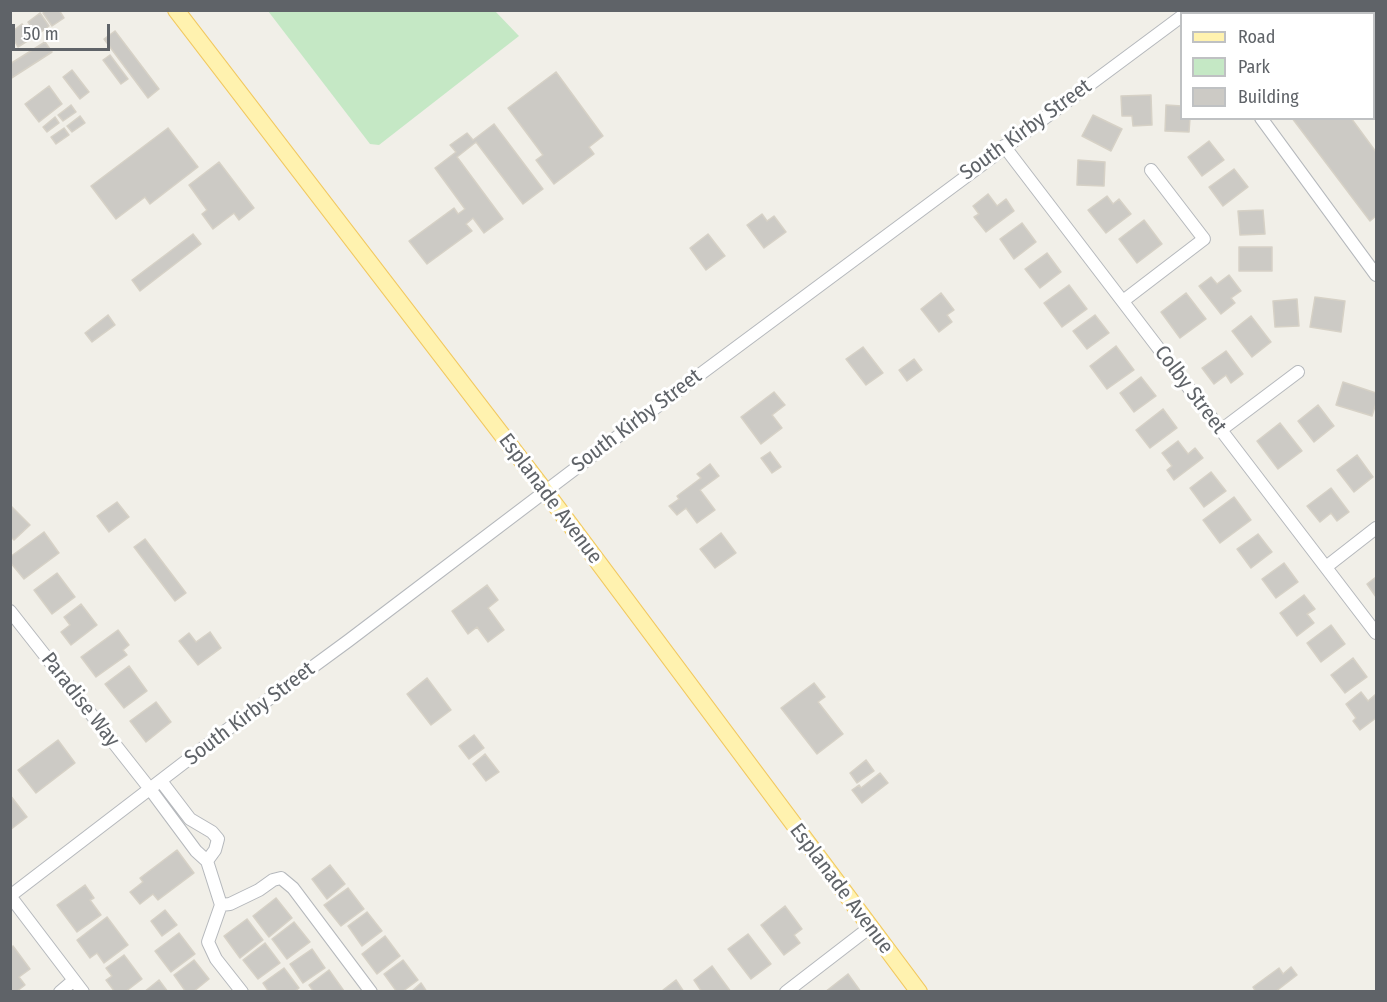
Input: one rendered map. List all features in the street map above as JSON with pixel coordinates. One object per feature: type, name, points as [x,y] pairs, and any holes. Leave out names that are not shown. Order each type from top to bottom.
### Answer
[{"type":"main road","name":"Esplanade Avenue","points":[[176,10],[545,491],[919,992]]},
{"type":"street","name":"South Kirby Street","points":[[10,896],[1180,14]]},
{"type":"street","points":[[1262,120],[1377,275]]},
{"type":"street","name":"Colby Street","points":[[1004,146],[1377,633]]},
{"type":"street","points":[[1123,301],[1204,239],[1151,170]]},
{"type":"street","points":[[1221,430],[1298,372]]},
{"type":"street","points":[[1326,567],[1377,528]]},
{"type":"street","name":"Paradise Way","points":[[10,611],[196,851],[207,861]]},
{"type":"street","points":[[161,781],[190,819],[212,832],[218,839],[215,850],[207,861],[221,905],[208,942],[216,959],[242,992]]},
{"type":"street","points":[[221,905],[230,904],[259,890],[273,880],[281,878],[293,888],[371,992]]},
{"type":"street","points":[[10,896],[83,992]]},
{"type":"street","points":[[786,992],[870,927]]},
{"type":"street","points":[[60,992],[74,980]]},
{"type":"green space","points":[[268,11],[495,11],[519,36],[379,145],[370,144]]},
{"type":"building","points":[[46,10],[59,10],[64,18],[52,26],[43,13]]},
{"type":"building","points":[[40,13],[49,26],[37,35],[28,22]]},
{"type":"building","points":[[22,24],[32,38],[18,47],[10,33]]},
{"type":"building","points":[[115,31],[159,89],[148,98],[104,39]]},
{"type":"building","points":[[45,42],[52,52],[10,79],[10,64]]},
{"type":"building","points":[[110,55],[128,79],[121,84],[103,60]]},
{"type":"building","points":[[72,70],[89,92],[80,99],[63,77]]},
{"type":"building","points":[[556,72],[603,136],[589,147],[594,154],[554,184],[536,160],[543,155],[508,108]]},
{"type":"building","points":[[49,86],[62,104],[39,122],[25,104]]},
{"type":"building","points":[[1151,95],[1152,125],[1133,126],[1132,116],[1122,116],[1121,96]]},
{"type":"building","points":[[71,105],[76,112],[63,121],[58,115]]},
{"type":"building","points":[[1166,105],[1180,106],[1180,120],[1190,120],[1189,132],[1165,131]]},
{"type":"building","points":[[1093,115],[1122,129],[1111,151],[1082,136]]},
{"type":"building","points":[[80,116],[85,123],[72,132],[67,126]]},
{"type":"building","points":[[55,117],[59,123],[47,132],[43,127]]},
{"type":"building","points":[[1294,120],[1352,120],[1376,152],[1376,216],[1370,221]]},
{"type":"building","points":[[494,124],[543,189],[523,204],[476,142],[457,157],[503,219],[484,233],[473,218],[466,224],[472,231],[427,264],[409,241],[454,208],[458,214],[465,209],[435,168],[456,152],[450,145],[467,133],[473,140]]},
{"type":"building","points":[[64,128],[69,135],[56,144],[51,137]]},
{"type":"building","points":[[168,128],[198,167],[150,204],[145,197],[116,219],[91,186]]},
{"type":"building","points":[[1209,141],[1224,160],[1202,176],[1188,157]]},
{"type":"building","points":[[1078,160],[1105,162],[1104,186],[1077,185]]},
{"type":"building","points":[[219,162],[254,208],[239,220],[234,213],[213,229],[202,214],[207,210],[189,185]]},
{"type":"building","points":[[1234,169],[1248,187],[1223,206],[1209,187]]},
{"type":"building","points":[[988,194],[997,206],[1006,199],[1014,211],[986,232],[974,217],[979,214],[973,206]]},
{"type":"building","points":[[1107,196],[1113,204],[1119,199],[1131,214],[1106,233],[1088,210]]},
{"type":"building","points":[[1263,210],[1265,234],[1240,235],[1238,211]]},
{"type":"building","points":[[762,214],[767,221],[774,216],[786,232],[764,248],[747,225]]},
{"type":"building","points":[[1144,220],[1162,244],[1137,263],[1119,239]]},
{"type":"building","points":[[1022,223],[1036,242],[1014,259],[1000,239]]},
{"type":"building","points":[[193,234],[201,244],[140,291],[132,280]]},
{"type":"building","points":[[708,234],[725,256],[706,270],[690,248]]},
{"type":"building","points":[[1239,247],[1272,247],[1272,271],[1239,271]]},
{"type":"building","points":[[1047,253],[1061,272],[1040,288],[1025,269]]},
{"type":"building","points":[[1229,275],[1241,291],[1231,298],[1235,303],[1221,314],[1199,286],[1211,277],[1217,284]]},
{"type":"building","points":[[1069,285],[1087,309],[1062,327],[1044,303]]},
{"type":"building","points":[[941,293],[954,310],[947,315],[952,322],[939,332],[921,309]]},
{"type":"building","points":[[1186,293],[1206,319],[1180,338],[1161,312]]},
{"type":"building","points":[[1315,297],[1345,301],[1341,332],[1310,327]]},
{"type":"building","points":[[1297,299],[1299,326],[1275,327],[1273,301]]},
{"type":"building","points":[[108,315],[115,325],[92,342],[85,333]]},
{"type":"building","points":[[1095,315],[1109,333],[1087,349],[1073,331]]},
{"type":"building","points":[[1251,316],[1271,342],[1252,357],[1232,331]]},
{"type":"building","points":[[1116,346],[1134,370],[1107,389],[1090,366]]},
{"type":"building","points":[[863,347],[883,373],[866,385],[846,359]]},
{"type":"building","points":[[1226,351],[1243,374],[1231,383],[1226,375],[1214,384],[1202,368]]},
{"type":"building","points":[[914,359],[922,370],[907,381],[899,370]]},
{"type":"building","points":[[1141,377],[1156,396],[1134,412],[1120,393]]},
{"type":"building","points":[[1343,382],[1376,393],[1372,416],[1336,405]]},
{"type":"building","points":[[774,392],[785,405],[772,415],[782,428],[761,444],[741,417]]},
{"type":"building","points":[[1318,405],[1334,426],[1314,442],[1298,421]]},
{"type":"building","points":[[1163,409],[1177,428],[1150,448],[1136,430]]},
{"type":"building","points":[[1280,423],[1302,451],[1278,469],[1257,441]]},
{"type":"building","points":[[1178,441],[1188,454],[1195,448],[1203,458],[1174,480],[1167,470],[1172,466],[1162,453]]},
{"type":"building","points":[[770,452],[781,467],[772,473],[761,458]]},
{"type":"building","points":[[1357,455],[1373,477],[1354,492],[1337,470]]},
{"type":"building","points":[[710,464],[719,476],[700,490],[715,510],[697,523],[686,508],[677,515],[669,506],[679,499],[677,496],[701,478],[697,474]]},
{"type":"building","points":[[1211,472],[1226,491],[1204,507],[1190,488]]},
{"type":"building","points":[[1331,488],[1349,512],[1337,521],[1331,513],[1320,522],[1307,506]]},
{"type":"building","points":[[1234,497],[1251,520],[1220,543],[1203,520]]},
{"type":"building","points":[[117,502],[129,517],[109,532],[97,516]]},
{"type":"building","points":[[11,506],[30,525],[14,540],[10,536]]},
{"type":"building","points":[[44,532],[59,553],[24,579],[10,562],[10,557]]},
{"type":"building","points":[[721,533],[736,553],[715,568],[700,549]]},
{"type":"building","points":[[1258,534],[1272,552],[1251,568],[1237,549]]},
{"type":"building","points":[[145,539],[186,593],[175,601],[134,547]]},
{"type":"building","points":[[1284,563],[1298,582],[1276,598],[1262,579]]},
{"type":"building","points":[[57,573],[75,597],[52,614],[34,590]]},
{"type":"building","points":[[1376,577],[1376,597],[1367,584]]},
{"type":"building","points":[[487,585],[498,600],[488,608],[504,630],[488,642],[477,627],[468,634],[452,611]]},
{"type":"building","points":[[1304,595],[1315,609],[1307,614],[1314,623],[1297,636],[1280,613]]},
{"type":"building","points":[[81,604],[97,625],[71,645],[61,632],[70,625],[64,617]]},
{"type":"building","points":[[1331,625],[1345,644],[1321,662],[1307,643]]},
{"type":"building","points":[[118,630],[129,645],[123,650],[127,655],[96,677],[81,657]]},
{"type":"building","points":[[210,632],[221,648],[198,665],[179,641],[189,633],[196,642]]},
{"type":"building","points":[[1353,658],[1367,677],[1345,693],[1331,675]]},
{"type":"building","points":[[129,666],[147,691],[124,708],[105,684]]},
{"type":"building","points":[[427,678],[451,710],[431,725],[407,694]]},
{"type":"building","points":[[814,683],[825,697],[818,702],[843,734],[817,754],[781,708]]},
{"type":"building","points":[[1361,692],[1368,701],[1376,694],[1376,718],[1360,730],[1353,721],[1356,718],[1346,704]]},
{"type":"building","points":[[156,702],[171,722],[146,742],[130,721]]},
{"type":"building","points":[[474,735],[484,748],[469,759],[459,746]]},
{"type":"building","points":[[58,740],[75,763],[36,793],[18,770]]},
{"type":"building","points":[[485,754],[499,772],[486,781],[473,764]]},
{"type":"building","points":[[866,760],[874,771],[857,783],[850,773]]},
{"type":"building","points":[[880,773],[888,783],[862,803],[852,790],[859,785],[861,788]]},
{"type":"building","points":[[10,795],[27,817],[10,830]]},
{"type":"building","points":[[177,850],[194,873],[158,900],[153,894],[140,904],[130,892],[143,882],[140,878]]},
{"type":"building","points":[[330,865],[345,884],[327,899],[312,879]]},
{"type":"building","points":[[85,885],[94,898],[90,900],[101,915],[77,932],[57,905]]},
{"type":"building","points":[[348,888],[364,909],[341,926],[324,905]]},
{"type":"building","points":[[276,898],[292,918],[269,937],[253,916]]},
{"type":"building","points":[[785,906],[802,929],[794,935],[800,943],[784,955],[761,925]]},
{"type":"building","points":[[165,910],[177,925],[162,936],[151,921]]},
{"type":"building","points":[[367,912],[382,931],[362,946],[348,926]]},
{"type":"building","points":[[107,917],[128,945],[104,963],[97,953],[90,958],[77,940]]},
{"type":"building","points":[[247,919],[263,940],[240,958],[224,936]]},
{"type":"building","points":[[294,922],[310,942],[287,959],[272,939]]},
{"type":"building","points":[[179,933],[195,954],[171,972],[155,951]]},
{"type":"building","points":[[748,934],[771,964],[751,979],[728,949]]},
{"type":"building","points":[[385,936],[400,956],[377,974],[362,954]]},
{"type":"building","points":[[265,943],[280,963],[258,979],[243,960]]},
{"type":"building","points":[[13,946],[30,969],[19,977],[25,985],[16,992],[10,992],[10,948]]},
{"type":"building","points":[[312,949],[325,968],[303,983],[290,964]]},
{"type":"building","points":[[124,955],[142,979],[125,992],[115,992],[106,980],[112,976],[106,968]]},
{"type":"building","points":[[194,960],[209,979],[193,992],[186,992],[174,975]]},
{"type":"building","points":[[403,960],[418,980],[402,992],[397,992],[384,974]]},
{"type":"building","points":[[712,966],[731,992],[702,992],[694,980]]},
{"type":"building","points":[[1291,967],[1297,975],[1275,992],[1256,992],[1253,987],[1279,968],[1283,974]]},
{"type":"building","points":[[284,968],[299,988],[294,992],[269,992],[263,983]]},
{"type":"building","points":[[329,970],[344,991],[314,992],[309,985]]},
{"type":"building","points":[[848,974],[861,992],[825,992]]},
{"type":"building","points":[[159,980],[168,992],[144,992]]},
{"type":"building","points":[[676,980],[684,992],[664,992],[663,990]]},
{"type":"building","points":[[421,983],[427,992],[411,992]]}]
